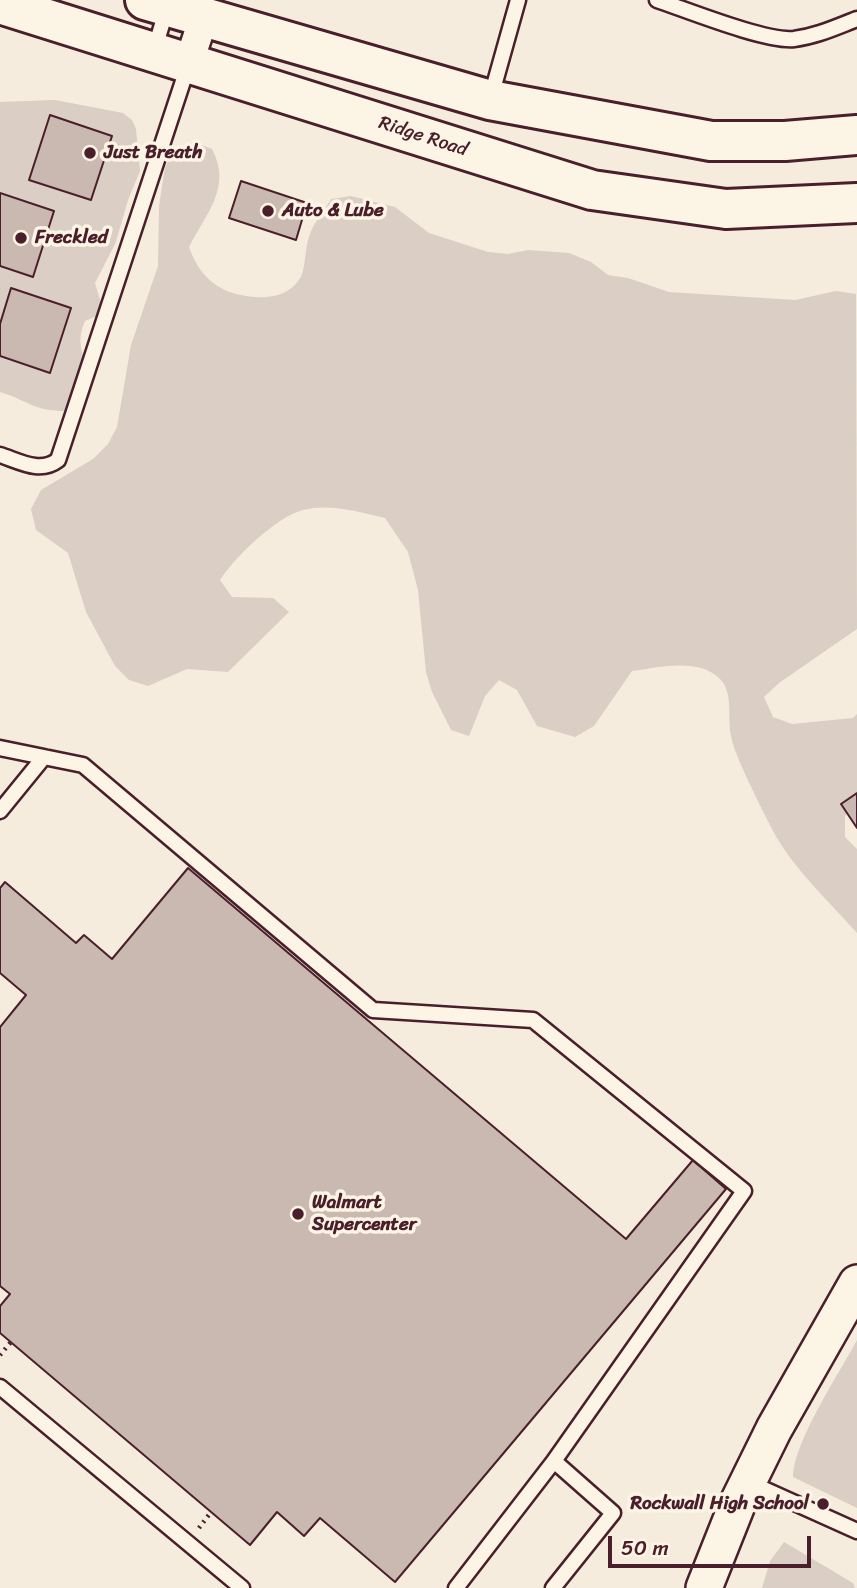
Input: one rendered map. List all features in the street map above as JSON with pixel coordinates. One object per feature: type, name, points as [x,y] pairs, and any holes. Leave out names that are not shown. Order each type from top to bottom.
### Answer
[{"type":"main road","points":[[160,2],[490,100],[711,141]]},
{"type":"main road","name":"Ridge Road","points":[[0,6],[172,57],[592,190],[654,201],[726,209],[857,203]]},
{"type":"main road","points":[[461,149],[482,133],[502,127],[639,149],[711,141],[785,141],[857,135]]},
{"type":"street","points":[[172,57],[204,17]]},
{"type":"street","points":[[704,1588],[748,1482],[774,1429],[857,1283]]},
{"type":"lane","points":[[490,100],[518,0]]},
{"type":"lane","points":[[659,0],[750,31],[791,40],[823,34],[857,19]]},
{"type":"lane","points":[[0,455],[35,467],[50,466],[58,460],[172,57],[160,2]]},
{"type":"lane","points":[[0,748],[83,765],[373,1010],[533,1020],[744,1191],[554,1461],[456,1588]]},
{"type":"lane","points":[[0,811],[44,757]]},
{"type":"lane","points":[[0,1387],[242,1588]]},
{"type":"lane","points":[[553,1588],[613,1513],[554,1461]]},
{"type":"lane","points":[[748,1482],[857,1531]]},
{"type":"path","points":[[0,1355],[11,1342]]},
{"type":"shaded area","points":[[55,100],[123,113],[132,120],[136,129],[140,171],[116,242],[95,283],[104,313],[85,321],[81,332],[80,341],[91,382],[91,392],[67,411],[38,407],[0,392],[0,102]]},
{"type":"shaded area","points":[[194,142],[212,149],[219,175],[215,199],[189,247],[196,263],[212,282],[236,294],[264,297],[290,289],[302,274],[308,241],[319,217],[331,199],[351,196],[395,207],[429,233],[488,252],[508,254],[528,250],[569,253],[591,262],[608,275],[628,278],[669,292],[795,300],[836,291],[856,294],[857,629],[779,683],[764,697],[773,717],[792,724],[853,718],[857,714],[857,803],[845,816],[845,837],[857,849],[857,933],[800,870],[772,829],[733,745],[727,691],[720,679],[711,672],[689,666],[632,671],[594,726],[575,737],[537,726],[517,690],[499,680],[485,696],[469,736],[451,730],[432,692],[426,672],[418,590],[408,552],[385,518],[324,507],[303,510],[269,529],[235,560],[220,580],[232,597],[273,598],[289,612],[228,672],[187,669],[148,686],[129,680],[115,666],[86,612],[68,553],[36,530],[31,509],[41,490],[93,459],[108,444],[117,427],[131,345],[158,266],[159,206],[165,167],[175,149]]},
{"type":"shaded area","points":[[857,1340],[857,1508],[793,1477],[795,1462],[809,1427]]},
{"type":"shaded area","points":[[784,1542],[853,1583],[855,1588],[762,1588],[770,1561]]},
{"type":"building","points":[[50,115],[112,136],[91,200],[29,180]]},
{"type":"building","name":"Auto & Lube","points":[[241,181],[307,203],[296,240],[229,218]]},
{"type":"building","points":[[0,193],[54,211],[33,277],[0,266]]},
{"type":"building","points":[[11,288],[71,308],[50,373],[0,356],[0,324]]},
{"type":"building","points":[[857,793],[857,828],[841,804]]},
{"type":"building","name":"Walmart Supercenter","points":[[188,868],[626,1239],[693,1160],[726,1189],[395,1582],[320,1518],[304,1536],[277,1512],[250,1545],[0,1333],[0,1306],[10,1294],[0,1286],[0,1027],[26,995],[0,973],[0,888],[5,882],[76,943],[84,935],[112,959]]},
{"type":"place","name":"Just Breath","points":[[90,153]]},
{"type":"place","name":"Auto & Lube","points":[[268,211]]},
{"type":"place","name":"Freckled","points":[[21,238]]},
{"type":"place","name":"Walmart Supercenter","points":[[298,1214]]},
{"type":"place","name":"Rockwall High School","points":[[823,1504]]}]
